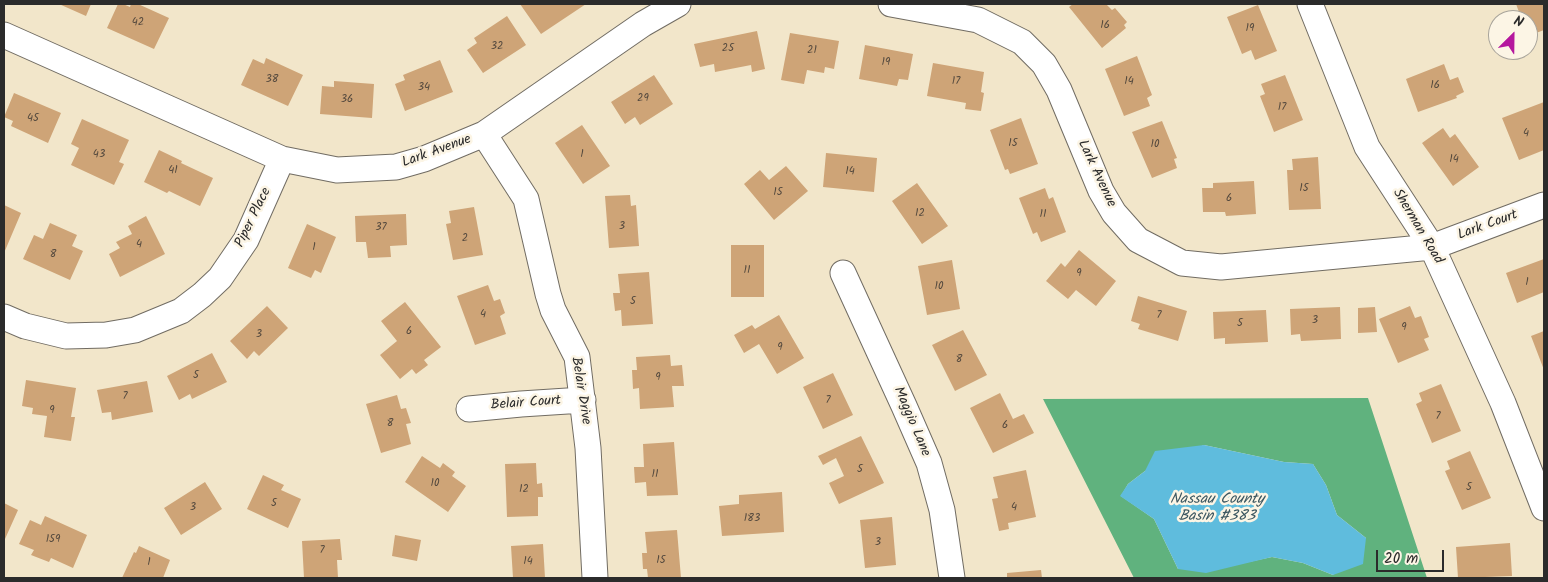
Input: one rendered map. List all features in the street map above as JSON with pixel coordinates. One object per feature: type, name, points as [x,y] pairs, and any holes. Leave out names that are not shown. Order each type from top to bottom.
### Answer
[{"type":"street","name":"Lark Avenue","points":[[4,35],[282,159],[337,170],[396,167],[424,159],[484,134],[643,24],[678,4]]},
{"type":"street","name":"Lark Avenue","points":[[891,4],[978,20],[1022,42],[1044,64],[1059,90],[1101,191],[1114,214],[1138,240],[1182,263],[1221,267],[1432,247]]},
{"type":"street","name":"Sherman Road","points":[[1310,4],[1368,147],[1432,247],[1503,403],[1544,508]]},
{"type":"street","name":"Belair Drive","points":[[484,134],[526,199],[553,310],[577,357],[588,448],[595,578]]},
{"type":"street","name":"Piper Place","points":[[4,317],[25,326],[66,336],[106,336],[135,330],[181,310],[202,295],[220,278],[246,240],[282,159]]},
{"type":"street","name":"Lark Court","points":[[1432,247],[1544,205]]},
{"type":"street","name":"Maggio Lane","points":[[843,273],[929,464],[942,510],[952,578]]},
{"type":"street","name":"Belair Court","points":[[469,409],[583,400]]},
{"type":"green space","points":[[1368,398],[1427,578],[1134,578],[1043,399]],"holes":[[[1204,445],[1284,462],[1313,464],[1326,485],[1337,515],[1366,538],[1333,575],[1303,563],[1272,557],[1244,563],[1178,569],[1154,519],[1121,496],[1128,484],[1145,471]]]},
{"type":"water","name":"Nassau County Basin #383","points":[[1204,445],[1284,462],[1313,464],[1326,485],[1337,515],[1366,538],[1363,564],[1333,575],[1303,563],[1272,557],[1206,573],[1178,569],[1154,519],[1120,496],[1128,484],[1145,471],[1155,451]]},
{"type":"building","points":[[59,4],[91,4],[86,16]]},
{"type":"building","points":[[118,4],[130,7],[131,4],[138,4],[169,18],[154,49],[107,28]]},
{"type":"building","points":[[520,4],[586,4],[541,34]]},
{"type":"building","points":[[1073,4],[1106,4],[1112,10],[1115,8],[1127,22],[1124,25],[1126,28],[1102,48],[1069,7]]},
{"type":"building","points":[[1516,4],[1544,4],[1544,30],[1538,32],[1538,10],[1518,10]]},
{"type":"building","points":[[1258,5],[1277,51],[1255,60],[1251,50],[1242,54],[1227,17]]},
{"type":"building","points":[[507,16],[526,45],[483,73],[467,50],[477,43],[474,38]]},
{"type":"building","points":[[757,31],[765,69],[752,72],[751,65],[715,72],[714,64],[700,67],[694,44]]},
{"type":"building","points":[[790,33],[839,41],[834,69],[825,67],[824,73],[807,70],[804,84],[781,80]]},
{"type":"building","points":[[865,45],[913,54],[908,80],[899,79],[897,86],[859,79]]},
{"type":"building","points":[[1137,56],[1152,95],[1147,98],[1150,106],[1124,116],[1105,69]]},
{"type":"building","points":[[266,58],[303,75],[288,106],[241,85],[253,59],[264,64]]},
{"type":"building","points":[[440,60],[453,92],[405,111],[395,84],[405,80],[403,75]]},
{"type":"building","points":[[933,63],[984,72],[981,92],[984,93],[981,111],[965,109],[966,103],[927,96]]},
{"type":"building","points":[[1444,64],[1450,80],[1458,77],[1464,92],[1456,96],[1457,98],[1418,112],[1406,79]]},
{"type":"building","points":[[654,75],[673,104],[640,125],[635,117],[625,124],[611,102]]},
{"type":"building","points":[[1285,75],[1303,120],[1274,132],[1260,96],[1265,94],[1261,84]]},
{"type":"building","points":[[334,81],[374,84],[372,118],[320,114],[322,86],[334,87]]},
{"type":"building","points":[[14,93],[61,113],[48,143],[11,126],[13,121],[4,117]]},
{"type":"building","points":[[1544,102],[1544,150],[1519,160],[1502,118]]},
{"type":"building","points":[[1021,118],[1038,164],[1010,174],[1008,169],[1005,170],[990,130]]},
{"type":"building","points":[[82,119],[129,140],[119,162],[124,164],[114,185],[71,165],[79,148],[71,144]]},
{"type":"building","points":[[1162,121],[1177,158],[1174,159],[1177,168],[1152,178],[1132,132]]},
{"type":"building","points":[[582,125],[610,166],[583,184],[555,143]]},
{"type":"building","points":[[1443,128],[1450,138],[1455,134],[1479,167],[1453,186],[1422,143]]},
{"type":"building","points":[[159,150],[213,178],[200,206],[169,191],[167,193],[144,182]]},
{"type":"building","points":[[826,153],[877,158],[874,192],[823,187]]},
{"type":"building","points":[[1318,157],[1321,209],[1289,210],[1287,170],[1293,170],[1292,159]]},
{"type":"building","points":[[786,166],[808,191],[774,220],[744,184],[760,170],[769,180]]},
{"type":"building","points":[[1254,181],[1256,214],[1226,216],[1225,212],[1203,212],[1202,188],[1213,188],[1213,183]]},
{"type":"building","points":[[917,183],[948,226],[922,244],[892,201]]},
{"type":"building","points":[[1045,188],[1049,199],[1053,197],[1066,232],[1041,242],[1037,232],[1033,234],[1019,198]]},
{"type":"building","points":[[630,195],[631,206],[636,205],[639,246],[609,248],[605,196]]},
{"type":"building","points":[[4,205],[21,213],[4,253]]},
{"type":"building","points":[[474,207],[483,255],[453,260],[446,224],[451,223],[449,211]]},
{"type":"building","points":[[406,214],[407,245],[390,246],[391,257],[368,258],[366,242],[356,242],[355,216]]},
{"type":"building","points":[[146,216],[165,254],[120,277],[109,254],[120,248],[116,242],[132,234],[128,226]]},
{"type":"building","points":[[50,223],[77,235],[72,246],[83,251],[70,280],[23,259],[34,235],[43,239]]},
{"type":"building","points":[[307,224],[336,237],[321,273],[315,270],[311,278],[288,268]]},
{"type":"building","points":[[731,245],[764,245],[764,297],[731,297]]},
{"type":"building","points":[[1079,250],[1116,281],[1096,306],[1076,290],[1068,299],[1046,281],[1061,263],[1065,267]]},
{"type":"building","points":[[1544,259],[1544,292],[1517,303],[1506,273]]},
{"type":"building","points":[[952,260],[960,309],[927,315],[918,266]]},
{"type":"building","points":[[649,272],[653,324],[622,326],[621,310],[615,311],[613,293],[620,293],[618,274]]},
{"type":"building","points":[[488,285],[494,301],[500,299],[505,313],[500,316],[506,334],[475,345],[457,296]]},
{"type":"building","points":[[1138,296],[1187,311],[1178,341],[1138,329],[1140,324],[1131,321]]},
{"type":"building","points":[[405,302],[441,347],[424,360],[428,365],[416,374],[412,369],[400,379],[380,355],[397,341],[381,321]]},
{"type":"building","points":[[267,306],[288,328],[259,356],[254,351],[247,359],[230,341]]},
{"type":"building","points":[[1410,306],[1415,318],[1421,316],[1429,337],[1424,339],[1429,350],[1398,363],[1379,319]]},
{"type":"building","points":[[1340,307],[1341,339],[1301,341],[1300,334],[1291,335],[1290,309]]},
{"type":"building","points":[[1375,307],[1377,332],[1358,333],[1358,308]]},
{"type":"building","points":[[1266,310],[1268,342],[1225,344],[1225,338],[1214,339],[1213,312]]},
{"type":"building","points":[[779,315],[804,358],[777,374],[759,344],[744,353],[734,335],[752,325],[755,329]]},
{"type":"building","points":[[963,330],[987,375],[955,391],[932,345]]},
{"type":"building","points":[[1544,331],[1544,370],[1531,336]]},
{"type":"building","points":[[212,353],[227,382],[192,399],[190,394],[179,400],[167,376]]},
{"type":"building","points":[[670,355],[671,366],[682,365],[684,386],[672,386],[674,407],[640,409],[639,388],[633,389],[632,370],[637,370],[636,357]]},
{"type":"building","points":[[833,373],[853,415],[823,429],[803,387]]},
{"type":"building","points":[[26,380],[76,388],[71,417],[75,417],[71,441],[44,437],[47,416],[32,414],[33,408],[22,406]]},
{"type":"building","points":[[147,381],[153,412],[112,420],[111,412],[102,413],[97,390]]},
{"type":"building","points":[[1441,384],[1461,431],[1432,443],[1416,404],[1422,401],[1419,393]]},
{"type":"building","points":[[1000,393],[1013,419],[1024,414],[1034,433],[993,453],[970,408]]},
{"type":"building","points":[[397,395],[401,409],[406,408],[411,423],[406,424],[411,444],[381,453],[366,404]]},
{"type":"building","points":[[861,436],[884,483],[839,504],[829,483],[844,476],[836,458],[823,465],[818,456]]},
{"type":"building","points":[[674,442],[678,495],[647,496],[646,482],[635,483],[634,467],[644,467],[643,444]]},
{"type":"building","points":[[1470,451],[1491,498],[1462,510],[1445,471],[1450,469],[1447,461]]},
{"type":"building","points":[[422,456],[440,468],[443,463],[455,472],[452,476],[466,486],[448,512],[405,482]]},
{"type":"building","points":[[536,463],[537,484],[542,483],[543,497],[538,497],[538,516],[507,517],[505,464]]},
{"type":"building","points":[[1026,470],[1036,517],[1008,523],[1009,529],[999,531],[992,499],[998,498],[993,477]]},
{"type":"building","points":[[263,475],[284,485],[281,490],[301,499],[288,528],[247,509]]},
{"type":"building","points":[[205,482],[222,509],[181,535],[164,508]]},
{"type":"building","points":[[782,492],[784,532],[722,536],[719,506],[739,504],[739,495]]},
{"type":"building","points":[[4,503],[18,510],[5,539],[4,538]]},
{"type":"building","points":[[45,516],[87,535],[73,568],[51,558],[49,562],[31,555],[34,550],[19,544],[30,520],[41,525]]},
{"type":"building","points":[[892,517],[896,565],[865,568],[860,520]]},
{"type":"building","points":[[677,530],[681,578],[648,578],[647,569],[643,569],[642,553],[647,553],[645,532]]},
{"type":"building","points":[[395,535],[421,540],[417,561],[392,556]]},
{"type":"building","points":[[340,539],[342,560],[337,560],[338,578],[304,578],[302,541]]},
{"type":"building","points":[[1510,543],[1512,576],[1458,578],[1456,547]]},
{"type":"building","points":[[543,544],[545,578],[513,578],[511,546]]},
{"type":"building","points":[[139,546],[170,560],[163,578],[122,578],[134,552],[136,553]]},
{"type":"building","points":[[1041,570],[1042,578],[1007,578],[1007,573]]}]
